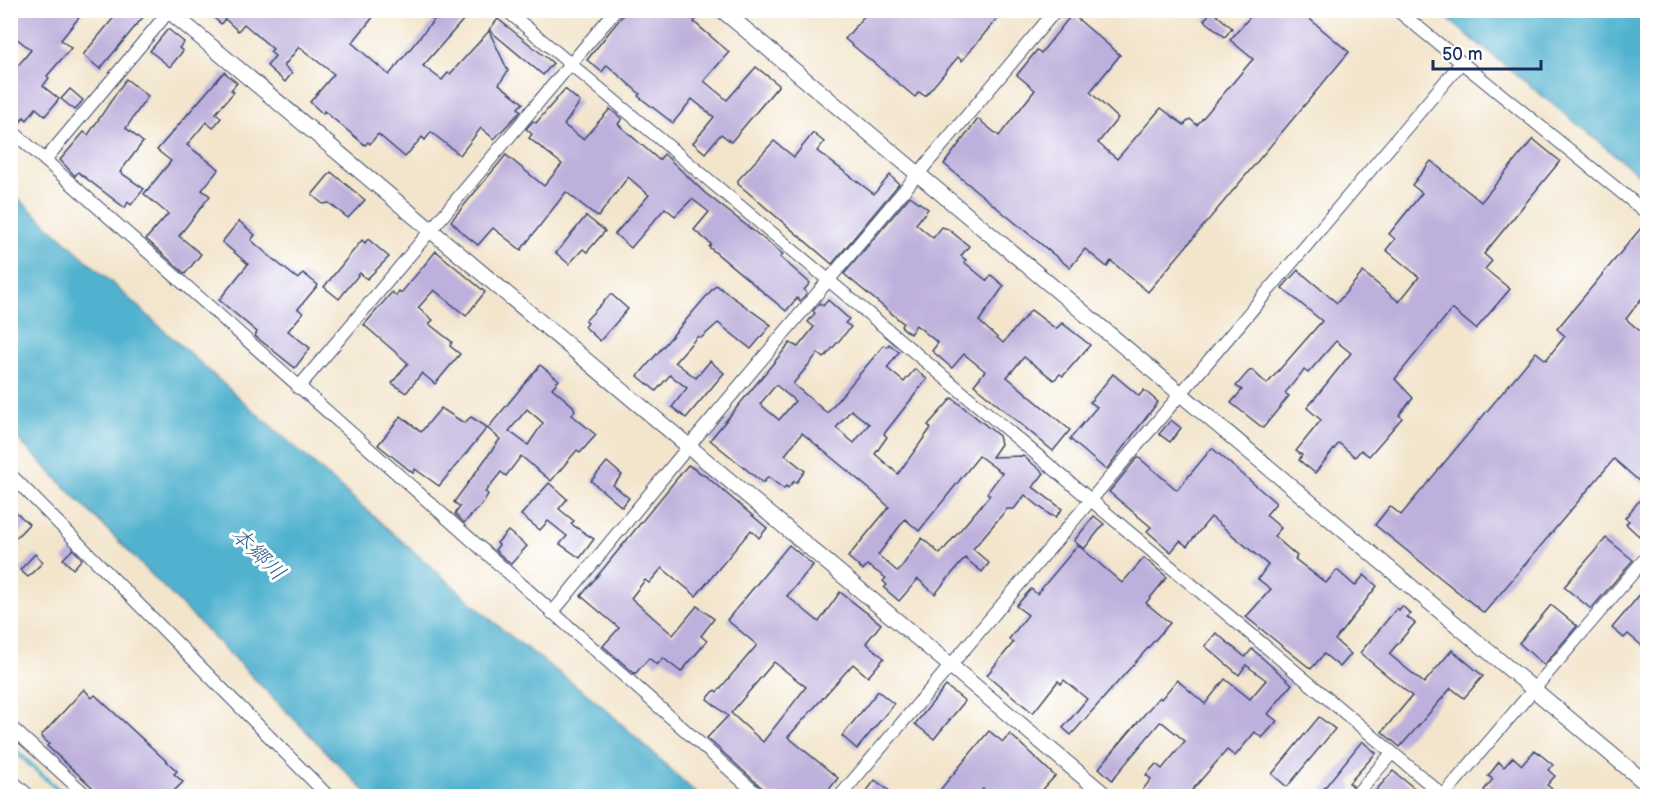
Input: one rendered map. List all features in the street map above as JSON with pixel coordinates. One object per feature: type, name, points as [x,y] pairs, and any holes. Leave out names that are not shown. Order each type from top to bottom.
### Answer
[{"type":"street","points":[[506,10],[1444,796],[1647,555]]},
{"type":"street","points":[[298,388],[616,10]]},
{"type":"street","points":[[722,10],[1647,785]]},
{"type":"street","points":[[552,613],[688,447],[1056,10]]},
{"type":"street","points":[[1397,10],[1647,214]]},
{"type":"street","points":[[45,160],[169,11],[1106,796]]},
{"type":"street","points":[[840,796],[952,668],[1461,63]]},
{"type":"street","points":[[10,129],[298,388],[759,796]]},
{"type":"street","points":[[10,474],[328,796]]},
{"type":"street","points":[[10,726],[87,796]]},
{"type":"street","points":[[1355,796],[1392,753]]},
{"type":"street","points":[[10,781],[27,796]]},
{"type":"water","points":[[1438,11],[1647,11],[1647,181]]},
{"type":"water","name":"本郷川","points":[[10,191],[239,398],[504,631],[600,704],[699,796],[370,796],[11,432]]},
{"type":"building","points":[[15,10],[85,10],[61,40],[71,48],[47,76],[49,78],[43,86],[59,99],[45,116],[36,108],[27,120],[24,117],[19,124],[10,117],[10,75],[31,50],[10,33],[10,15]]},
{"type":"building","points":[[120,10],[149,10],[100,69],[83,55]]},
{"type":"building","points":[[215,10],[379,10],[352,43],[389,75],[442,10],[465,10],[460,16],[464,19],[423,66],[442,80],[489,31],[508,71],[499,84],[523,103],[518,108],[521,111],[494,139],[481,128],[460,155],[431,132],[425,140],[422,137],[405,157],[378,134],[370,144],[368,142],[365,145],[310,102],[334,74],[299,47],[284,66],[292,73],[285,82],[267,66],[275,56],[270,52],[273,49],[244,24],[238,31],[225,19],[221,24],[213,17]]},
{"type":"building","points":[[627,10],[691,10],[698,16],[694,22],[729,52],[704,81],[727,100],[756,67],[779,85],[731,142],[721,134],[705,153],[693,143],[714,117],[692,99],[673,123],[638,96],[640,94],[607,65],[602,72],[587,60]]},
{"type":"building","points":[[869,10],[1004,10],[962,61],[958,57],[925,96],[919,92],[915,97],[845,39]]},
{"type":"building","points":[[1256,10],[1299,10],[1349,52],[1148,292],[1111,261],[1107,267],[1085,249],[1070,268],[944,164],[978,119],[999,136],[1035,90],[1017,75],[1037,50],[1041,53],[1072,14],[1120,55],[1090,92],[1118,118],[1098,143],[1117,159],[1161,108],[1184,125],[1190,119],[1197,125],[1253,59],[1230,40]]},
{"type":"building","points":[[1212,11],[1232,28],[1225,37],[1204,20]]},
{"type":"building","points":[[498,19],[553,63],[543,75],[489,30]]},
{"type":"building","points":[[168,29],[184,42],[179,48],[183,51],[170,67],[150,51]]},
{"type":"building","points":[[224,72],[237,83],[231,90],[234,92],[216,113],[221,118],[213,128],[206,122],[187,145],[219,169],[202,190],[210,196],[179,236],[201,254],[185,274],[146,239],[168,214],[144,194],[171,161],[157,150]]},
{"type":"building","points":[[126,79],[148,96],[126,128],[143,142],[120,172],[144,189],[131,205],[128,202],[125,208],[78,172],[75,176],[60,160],[84,132],[88,135]]},
{"type":"building","points":[[70,89],[83,100],[75,110],[61,99]]},
{"type":"building","points":[[565,89],[580,102],[564,125],[583,139],[610,109],[622,119],[618,124],[659,160],[664,154],[705,193],[783,254],[780,257],[810,283],[804,290],[807,293],[800,301],[797,298],[786,311],[709,247],[711,244],[694,230],[709,212],[692,199],[675,216],[665,208],[631,248],[615,234],[649,195],[628,177],[598,217],[566,192],[521,250],[493,228],[478,245],[464,234],[451,221],[506,155],[544,186],[562,164],[529,138],[532,134],[526,129],[533,121],[536,123]]},
{"type":"building","points":[[813,133],[824,142],[817,151],[874,194],[890,175],[899,184],[832,264],[738,184],[738,180],[774,141],[794,157]]},
{"type":"building","points":[[1533,139],[1560,161],[1484,254],[1492,261],[1485,269],[1510,289],[1476,329],[1452,309],[1395,379],[1413,398],[1399,415],[1402,418],[1369,456],[1361,450],[1355,457],[1339,443],[1315,473],[1299,460],[1302,455],[1296,451],[1321,420],[1307,408],[1351,353],[1336,341],[1308,373],[1304,370],[1285,393],[1289,396],[1263,428],[1231,403],[1242,390],[1236,386],[1248,372],[1252,370],[1267,384],[1322,321],[1282,288],[1298,270],[1337,303],[1363,272],[1399,302],[1419,277],[1386,250],[1395,239],[1389,234],[1422,193],[1412,185],[1431,161],[1481,202]]},
{"type":"building","points":[[331,172],[365,200],[348,218],[329,203],[323,204],[312,195]]},
{"type":"building","points":[[910,196],[928,209],[916,224],[933,238],[942,227],[948,229],[969,246],[961,256],[966,260],[964,262],[987,281],[991,275],[1004,286],[979,321],[1003,343],[1031,310],[1056,329],[1062,323],[1090,345],[1063,376],[1060,374],[1054,380],[1024,357],[1007,377],[1070,430],[1053,451],[974,385],[985,371],[964,354],[952,368],[932,351],[938,343],[916,325],[910,334],[901,326],[903,323],[844,274]]},
{"type":"building","points":[[586,216],[605,231],[587,252],[583,249],[569,264],[556,253]]},
{"type":"building","points":[[239,221],[255,235],[251,240],[274,260],[298,279],[303,273],[318,285],[298,309],[303,313],[288,331],[310,348],[295,368],[255,336],[257,332],[219,300],[248,264],[222,242]]},
{"type":"building","points":[[1646,222],[1647,291],[1626,319],[1647,337],[1647,488],[1614,459],[1484,613],[1375,525],[1390,506],[1401,515],[1536,352],[1546,360],[1565,336],[1557,329]]},
{"type":"building","points":[[368,239],[389,257],[367,279],[360,273],[339,299],[324,287],[362,240],[365,243]]},
{"type":"building","points":[[436,251],[485,292],[466,316],[434,290],[418,308],[433,320],[429,324],[452,342],[450,346],[460,354],[435,384],[422,373],[406,393],[392,383],[408,363],[364,325],[392,292],[396,296],[399,291],[401,293]]},
{"type":"building","points":[[716,285],[771,325],[751,349],[718,323],[701,338],[698,336],[675,362],[696,378],[710,361],[724,373],[686,418],[672,407],[687,388],[670,375],[656,391],[638,376]]},
{"type":"building","points":[[611,294],[628,309],[600,341],[585,327],[588,323],[585,321]]},
{"type":"building","points":[[828,300],[849,319],[845,323],[851,327],[824,358],[818,353],[793,384],[827,413],[884,345],[887,347],[889,344],[899,352],[887,368],[904,382],[915,369],[927,379],[884,434],[887,437],[875,454],[898,474],[931,428],[928,425],[952,398],[999,436],[1001,444],[992,457],[1023,456],[1044,473],[1033,487],[1062,509],[1056,517],[1050,515],[1025,495],[1014,509],[1007,509],[973,549],[989,563],[982,572],[965,558],[935,594],[918,579],[899,601],[884,588],[887,585],[883,581],[886,578],[867,565],[863,570],[848,557],[889,507],[873,492],[802,433],[785,455],[805,471],[796,483],[794,481],[784,489],[768,477],[763,483],[710,440],[790,343],[798,347],[814,327],[808,322],[815,313],[813,311],[820,303],[823,306]],"holes":[[[776,385],[795,401],[779,420],[760,404]],[[851,410],[869,424],[854,443],[836,428]],[[979,456],[1002,473],[987,493],[990,495],[940,554],[922,538],[898,572],[878,555],[905,519],[919,531]]]},
{"type":"building","points":[[540,365],[559,380],[552,388],[573,406],[575,411],[572,415],[596,435],[580,453],[577,450],[551,481],[521,456],[506,476],[501,472],[485,492],[488,494],[484,502],[464,523],[455,514],[460,507],[454,502],[500,439],[487,428],[439,486],[415,469],[413,473],[378,445],[401,416],[421,432],[441,408],[464,423],[471,417],[488,428]],"holes":[[[527,409],[543,423],[528,445],[509,431]]]},
{"type":"building","points":[[1113,374],[1139,396],[1144,390],[1158,402],[1106,470],[1070,439],[1097,407],[1090,402]]},
{"type":"building","points":[[1171,420],[1181,428],[1170,442],[1159,434]]},
{"type":"building","points":[[1212,448],[1276,503],[1266,515],[1281,528],[1274,536],[1297,556],[1295,559],[1326,583],[1337,570],[1355,586],[1364,575],[1377,586],[1335,640],[1351,654],[1340,667],[1324,654],[1311,669],[1246,617],[1271,589],[1258,579],[1268,565],[1211,517],[1187,546],[1180,541],[1171,552],[1147,531],[1151,527],[1109,492],[1138,457],[1177,490]]},
{"type":"building","points":[[607,462],[622,475],[613,485],[629,498],[622,507],[591,481]]},
{"type":"building","points":[[688,465],[707,477],[767,528],[759,538],[751,530],[696,596],[662,568],[649,583],[645,580],[631,598],[673,635],[697,606],[714,619],[701,636],[707,641],[681,672],[663,658],[657,665],[649,658],[635,674],[603,646],[619,628],[581,596]]},
{"type":"building","points":[[549,483],[567,499],[559,509],[574,521],[571,524],[594,539],[580,558],[560,544],[567,536],[548,521],[540,530],[521,515]]},
{"type":"building","points":[[1647,491],[1647,527],[1639,536],[1626,524],[1629,521],[1625,518]]},
{"type":"building","points":[[10,507],[29,524],[10,544]]},
{"type":"building","points":[[1094,516],[1104,524],[1084,549],[1074,541]]},
{"type":"building","points":[[508,531],[527,546],[511,564],[495,550],[499,545],[497,543]]},
{"type":"building","points":[[1606,538],[1633,560],[1591,609],[1564,587]]},
{"type":"building","points":[[789,545],[813,565],[787,596],[819,622],[840,592],[881,624],[866,643],[884,658],[868,677],[853,664],[788,737],[838,778],[824,796],[771,796],[707,738],[728,716],[707,699],[715,690],[717,692],[757,645],[727,620]],"holes":[[[774,662],[806,687],[763,742],[731,713]]]},
{"type":"building","points":[[1078,545],[1122,583],[1144,558],[1167,577],[1146,603],[1170,623],[1071,735],[1063,728],[1087,699],[1064,680],[1061,684],[1058,681],[1033,713],[987,675],[1013,643],[1009,639],[1028,615],[1016,606],[1031,589],[1037,594]]},
{"type":"building","points":[[73,549],[82,559],[73,569],[63,559]]},
{"type":"building","points":[[35,554],[43,562],[28,577],[20,570]]},
{"type":"building","points":[[1647,586],[1647,650],[1628,634],[1624,638],[1612,628]]},
{"type":"building","points":[[1551,605],[1577,626],[1544,665],[1519,643]]},
{"type":"building","points":[[1402,606],[1411,614],[1407,617],[1415,623],[1389,654],[1424,683],[1452,650],[1483,676],[1464,698],[1451,688],[1400,747],[1382,732],[1412,696],[1360,653],[1397,608],[1399,610]]},
{"type":"building","points":[[1216,633],[1245,657],[1252,649],[1292,684],[1268,714],[1277,721],[1262,738],[1255,732],[1235,756],[1227,750],[1187,796],[1138,796],[1151,779],[1146,775],[1156,764],[1162,769],[1185,741],[1163,723],[1160,722],[1112,780],[1099,768],[1159,697],[1161,699],[1177,680],[1205,704],[1225,679],[1250,699],[1266,680],[1246,665],[1239,675],[1205,646]]},
{"type":"building","points":[[946,686],[965,701],[934,739],[915,724]]},
{"type":"building","points":[[84,689],[92,698],[95,695],[177,771],[174,774],[183,782],[169,796],[102,796],[47,746],[49,744],[41,736]]},
{"type":"building","points":[[878,691],[894,704],[857,749],[842,736]]},
{"type":"building","points":[[1319,717],[1335,729],[1287,787],[1272,774]]},
{"type":"building","points":[[989,731],[1003,742],[1010,734],[1055,776],[1037,796],[992,796],[983,789],[976,796],[935,796]]},
{"type":"building","points":[[1362,741],[1376,753],[1349,783],[1353,786],[1347,796],[1318,796]]},
{"type":"building","points":[[1535,750],[1553,765],[1548,770],[1555,776],[1547,785],[1561,796],[1491,796],[1484,790],[1493,779],[1488,776],[1499,762],[1504,767],[1513,757],[1522,765]]},
{"type":"building","points":[[1393,771],[1424,796],[1371,796]]},
{"type":"building","points":[[875,780],[896,796],[873,796],[866,792]]},
{"type":"waterway","points":[[10,746],[65,796]]}]
